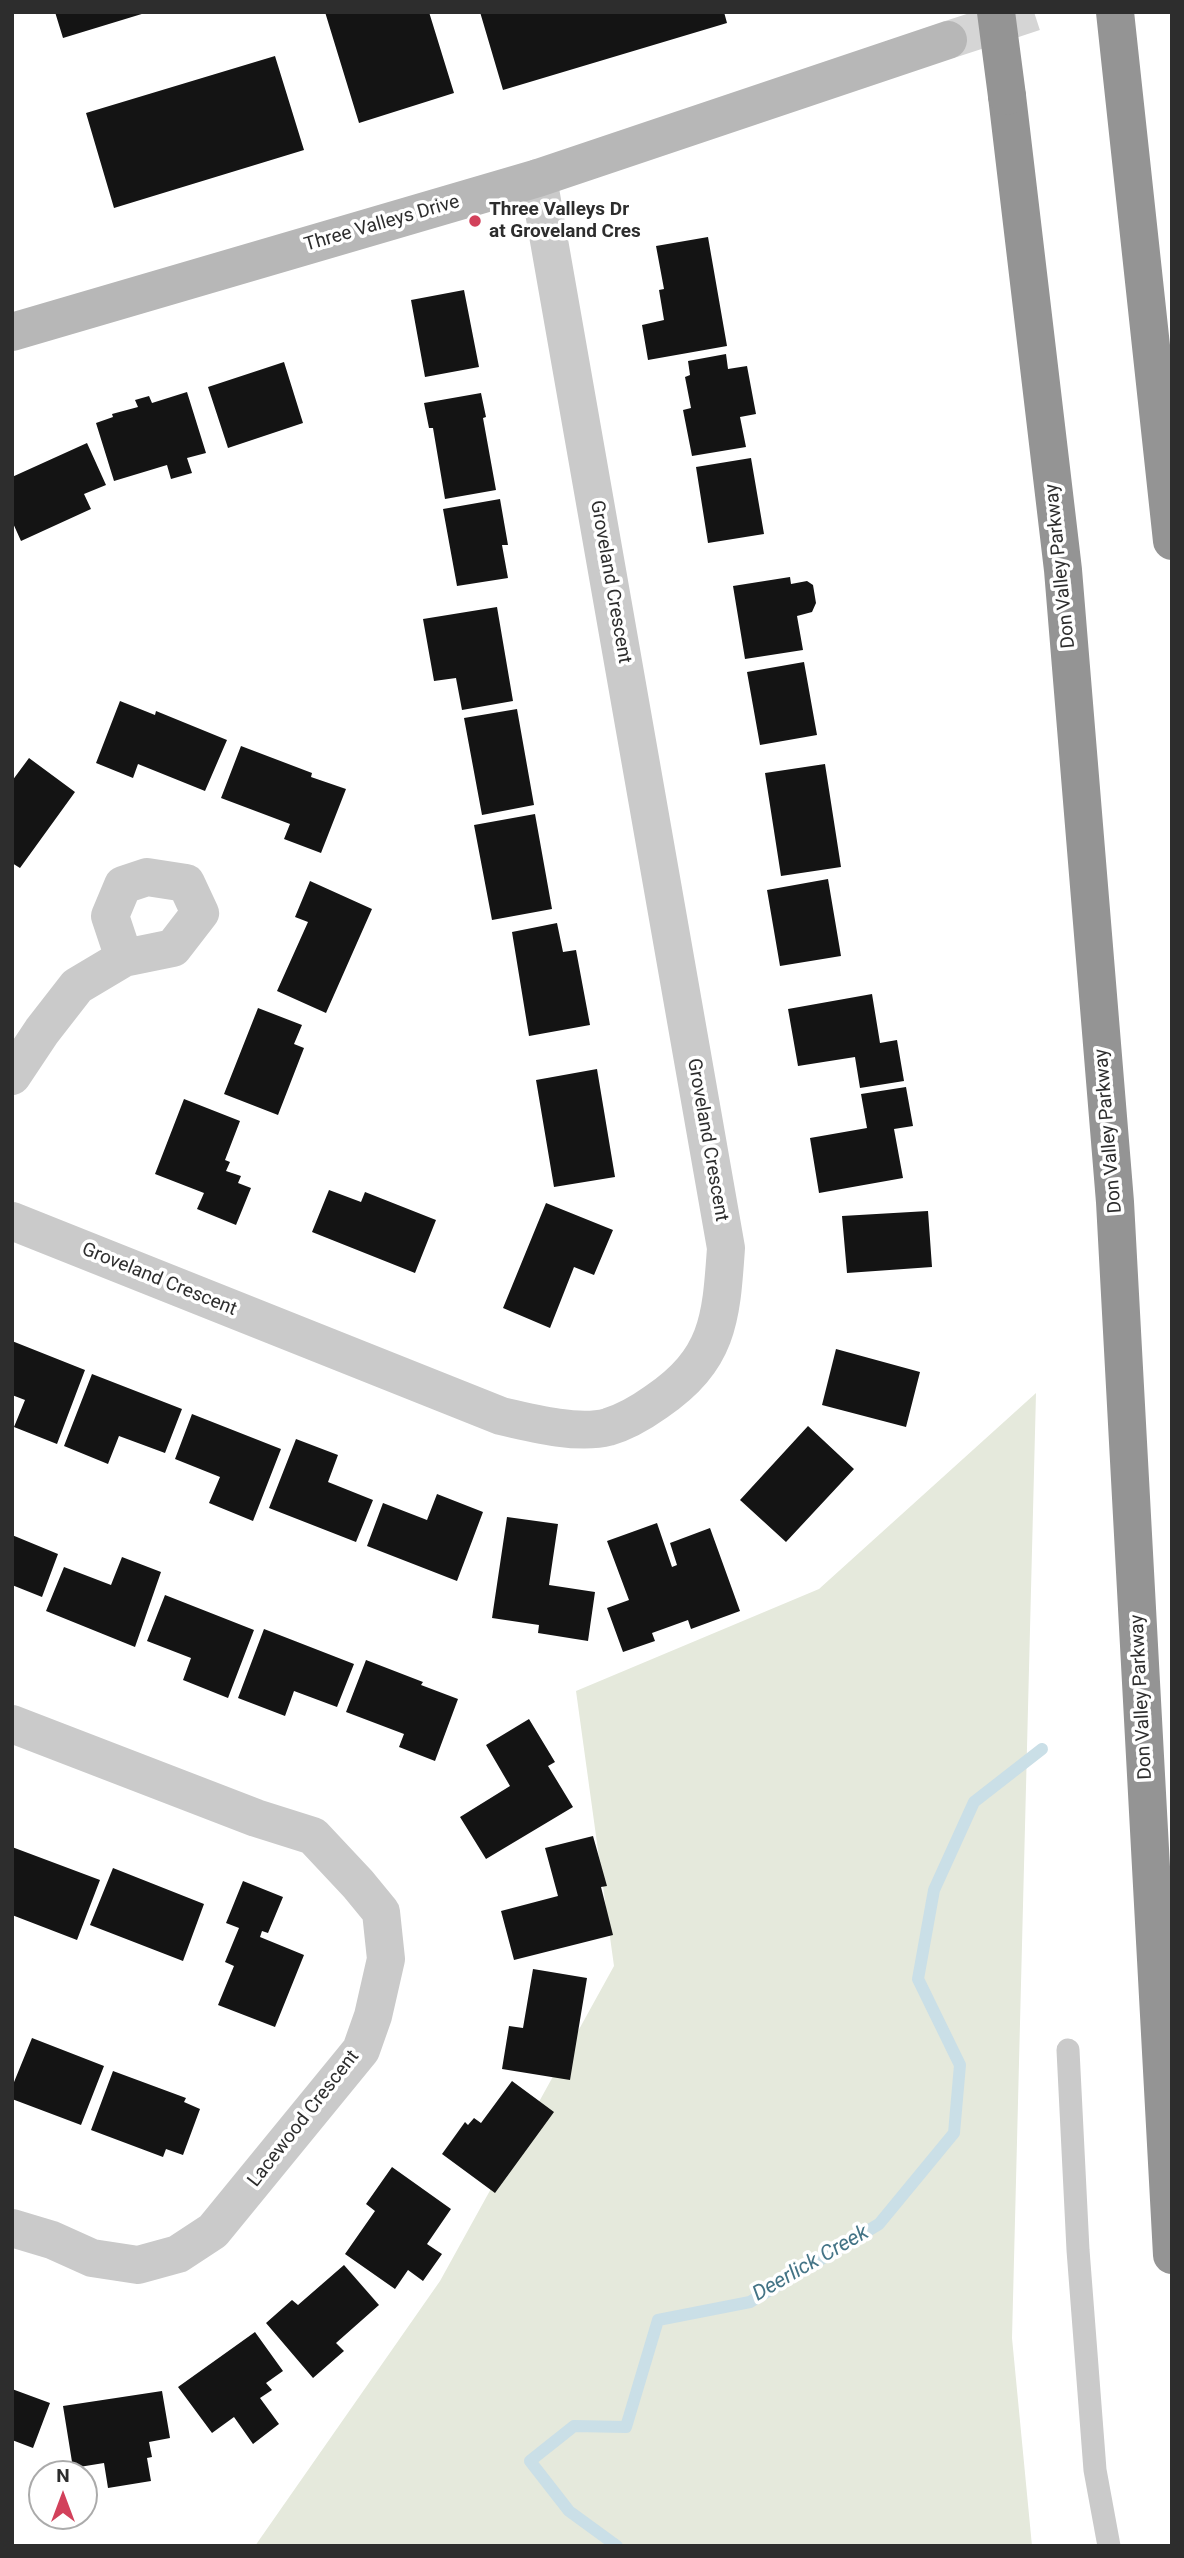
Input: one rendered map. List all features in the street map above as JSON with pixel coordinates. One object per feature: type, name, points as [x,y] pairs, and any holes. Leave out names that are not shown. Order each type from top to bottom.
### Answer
[{"type":"highway","name":"Don Valley Parkway","points":[[996,12],[1063,570],[1115,1202],[1172,2255]]},
{"type":"highway","points":[[1115,12],[1172,541]]},
{"type":"street","name":"Three Valleys Drive","points":[[12,332],[538,178],[948,40]]},
{"type":"street","name":"Groveland Crescent","points":[[12,1221],[501,1416],[558,1429],[607,1427],[644,1411],[679,1386],[702,1361],[716,1326],[723,1290],[726,1248],[538,178]]},
{"type":"street","points":[[12,1076],[77,986],[124,958]]},
{"type":"street","name":"Lacewood Crescent","points":[[12,1724],[256,1818],[313,1836],[381,1912],[386,1959],[373,2016],[360,2050],[213,2231],[178,2254],[138,2264],[92,2258],[52,2240],[12,2228]]},
{"type":"lane","points":[[1068,2050],[1078,2250],[1095,2470],[1109,2546]]},
{"type":"shaded area","points":[[1036,1393],[1012,2338],[1032,2546],[255,2546],[440,2281],[614,1966],[576,1691],[819,1589]]},
{"type":"building","points":[[55,12],[145,12],[145,13],[63,38]]},
{"type":"building","points":[[325,12],[429,12],[454,93],[359,123]]},
{"type":"building","points":[[480,12],[724,12],[727,23],[503,90]]},
{"type":"building","points":[[275,56],[304,150],[114,208],[86,113]]},
{"type":"building","points":[[708,237],[727,346],[648,360],[642,325],[664,320],[659,290],[664,289],[656,246]]},
{"type":"building","points":[[464,290],[479,367],[425,377],[411,300]]},
{"type":"building","points":[[726,354],[728,369],[747,366],[756,414],[740,417],[746,447],[692,456],[683,410],[691,408],[685,377],[690,375],[688,361]]},
{"type":"building","points":[[284,362],[303,423],[228,448],[208,387]]},
{"type":"building","points":[[187,392],[206,453],[187,458],[192,473],[171,479],[167,465],[114,481],[96,423],[113,417],[112,414],[138,407],[135,400],[149,396],[152,403]]},
{"type":"building","points":[[481,393],[496,490],[445,499],[433,428],[429,428],[424,403]]},
{"type":"building","points":[[87,443],[106,485],[84,494],[91,509],[21,541],[12,521],[12,477]]},
{"type":"building","points":[[751,458],[764,534],[708,543],[696,467]]},
{"type":"building","points":[[500,499],[508,545],[502,545],[508,578],[457,586],[443,509]]},
{"type":"building","points":[[790,577],[791,584],[807,581],[813,585],[816,603],[812,612],[797,616],[803,650],[745,659],[733,586]]},
{"type":"building","points":[[497,607],[513,701],[462,710],[456,678],[434,681],[423,619]]},
{"type":"building","points":[[804,662],[817,735],[760,745],[747,672]]},
{"type":"building","points":[[120,701],[155,715],[156,711],[227,740],[205,791],[138,764],[133,778],[96,763]]},
{"type":"building","points":[[517,709],[534,805],[482,815],[464,718]]},
{"type":"building","points":[[241,746],[312,773],[311,777],[346,789],[321,853],[284,839],[290,824],[221,798]]},
{"type":"building","points":[[29,758],[75,792],[20,868],[12,863],[12,781]]},
{"type":"building","points":[[825,764],[841,867],[781,876],[765,773]]},
{"type":"building","points":[[535,814],[552,909],[492,920],[474,825]]},
{"type":"building","points":[[828,879],[841,956],[780,966],[767,890]]},
{"type":"building","points":[[310,881],[372,909],[326,1013],[277,991],[308,922],[295,917]]},
{"type":"building","points":[[557,923],[563,952],[576,950],[590,1025],[529,1036],[512,932]]},
{"type":"building","points":[[872,994],[880,1043],[897,1040],[904,1081],[860,1088],[855,1057],[798,1066],[788,1009]]},
{"type":"building","points":[[258,1008],[302,1025],[294,1044],[304,1048],[278,1115],[224,1094]]},
{"type":"building","points":[[597,1069],[615,1177],[554,1187],[536,1080]]},
{"type":"building","points":[[906,1087],[913,1126],[894,1129],[903,1178],[819,1193],[810,1138],[867,1128],[861,1094]]},
{"type":"building","points":[[184,1099],[240,1121],[225,1160],[230,1162],[226,1171],[241,1176],[238,1183],[251,1188],[236,1225],[197,1209],[204,1193],[155,1174]]},
{"type":"building","points":[[329,1190],[361,1202],[365,1192],[436,1220],[415,1273],[312,1232]]},
{"type":"building","points":[[546,1203],[613,1230],[594,1275],[574,1267],[550,1328],[503,1308]]},
{"type":"building","points":[[928,1211],[932,1267],[847,1273],[842,1216]]},
{"type":"building","points":[[12,1341],[85,1370],[57,1444],[14,1427],[25,1400],[12,1395]]},
{"type":"building","points":[[836,1349],[920,1372],[906,1427],[822,1405]]},
{"type":"building","points":[[92,1374],[182,1409],[165,1453],[119,1436],[108,1464],[64,1446]]},
{"type":"building","points":[[192,1414],[281,1449],[253,1521],[209,1503],[220,1477],[175,1459]]},
{"type":"building","points":[[808,1426],[854,1469],[786,1542],[740,1500]]},
{"type":"building","points":[[296,1439],[338,1455],[328,1482],[373,1500],[356,1542],[269,1508]]},
{"type":"building","points":[[437,1494],[483,1512],[457,1581],[367,1546],[383,1503],[427,1520]]},
{"type":"building","points":[[507,1517],[558,1524],[549,1585],[595,1592],[588,1641],[538,1633],[539,1625],[492,1618]]},
{"type":"building","points":[[657,1523],[672,1567],[677,1565],[670,1543],[710,1528],[740,1611],[691,1629],[688,1620],[652,1633],[655,1641],[623,1652],[607,1608],[629,1600],[607,1541]]},
{"type":"building","points":[[12,1535],[58,1554],[42,1597],[12,1585]]},
{"type":"building","points":[[122,1557],[161,1572],[135,1647],[46,1611],[64,1567],[111,1585]]},
{"type":"building","points":[[165,1595],[254,1630],[228,1698],[183,1680],[191,1658],[147,1641]]},
{"type":"building","points":[[264,1629],[354,1664],[337,1707],[294,1691],[285,1716],[238,1698]]},
{"type":"building","points":[[366,1660],[458,1699],[435,1761],[399,1747],[404,1734],[346,1712]]},
{"type":"building","points":[[529,1719],[555,1762],[548,1766],[573,1807],[486,1859],[460,1817],[510,1786],[486,1745]]},
{"type":"building","points":[[593,1836],[607,1886],[601,1887],[613,1935],[514,1960],[501,1911],[558,1896],[545,1848]]},
{"type":"building","points":[[12,1847],[100,1880],[77,1940],[12,1915]]},
{"type":"building","points":[[113,1868],[204,1904],[183,1961],[90,1925]]},
{"type":"building","points":[[243,1881],[283,1897],[268,1933],[262,1931],[260,1937],[304,1955],[275,2027],[218,2005],[234,1966],[225,1962],[239,1928],[226,1923]]},
{"type":"building","points":[[533,1969],[587,1978],[570,2080],[502,2069],[509,2026],[523,2028]]},
{"type":"building","points":[[32,2038],[104,2066],[81,2125],[12,2099],[12,2087]]},
{"type":"building","points":[[113,2071],[186,2098],[184,2102],[200,2109],[183,2155],[166,2149],[163,2157],[91,2130]]},
{"type":"building","points":[[512,2081],[554,2112],[495,2193],[442,2154],[465,2122],[468,2125],[474,2118],[481,2123]]},
{"type":"building","points":[[392,2167],[451,2209],[427,2244],[442,2254],[423,2281],[408,2270],[395,2289],[345,2254],[375,2211],[366,2204]]},
{"type":"building","points":[[344,2265],[379,2305],[336,2343],[344,2351],[313,2378],[266,2323],[292,2300],[298,2305]]},
{"type":"building","points":[[255,2332],[283,2371],[266,2383],[272,2390],[260,2398],[279,2424],[253,2444],[234,2417],[212,2433],[178,2387]]},
{"type":"building","points":[[12,2389],[50,2403],[33,2448],[12,2440]]},
{"type":"building","points":[[162,2391],[170,2438],[149,2442],[152,2457],[147,2458],[151,2481],[108,2488],[104,2463],[98,2464],[98,2460],[72,2460],[63,2406]]},
{"type":"waterway","name":"Deerlick Creek","points":[[617,2546],[569,2511],[530,2461],[574,2426],[626,2427],[658,2320],[750,2302],[879,2224],[954,2133],[960,2065],[918,1979],[934,1890],[974,1802],[1042,1749]]},
{"type":"tunnel","points":[[948,40],[1034,12]]},
{"type":"place","name":"Three Valleys Dr at Groveland Cres","points":[[475,221]]}]
